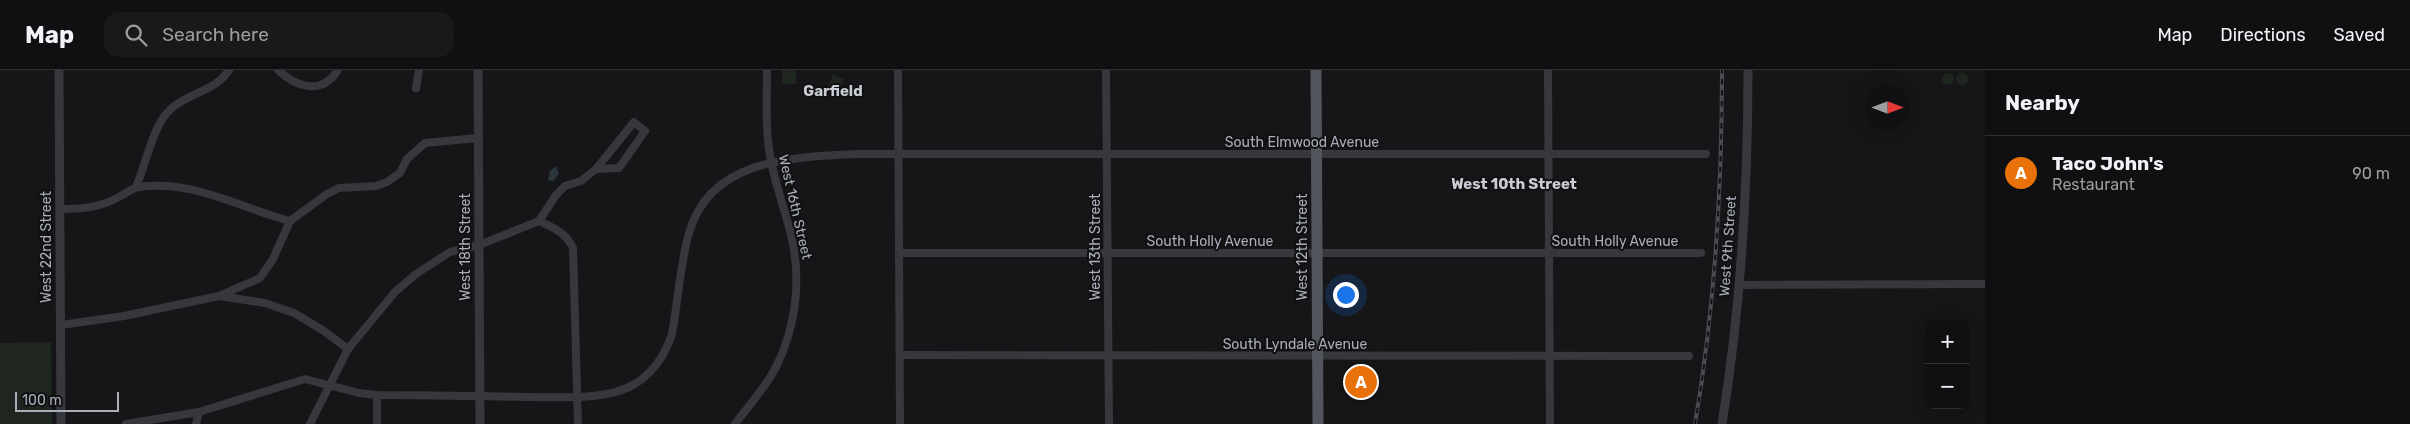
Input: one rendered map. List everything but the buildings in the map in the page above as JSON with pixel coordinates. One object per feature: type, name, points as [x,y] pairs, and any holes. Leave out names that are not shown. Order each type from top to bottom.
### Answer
[{"type":"main road","name":"West 12th Street","points":[[1316,70],[1318,424]]},
{"type":"street","name":"West 22nd Street","points":[[59,70],[61,424]]},
{"type":"street","points":[[136,187],[145,167],[155,134],[166,113],[183,100],[216,83],[229,70]]},
{"type":"street","points":[[278,70],[289,81],[306,86],[318,85],[328,81],[338,70]]},
{"type":"street","points":[[416,88],[420,70]]},
{"type":"street","name":"West 18th Street","points":[[478,70],[480,424]]},
{"type":"street","name":"West 16th Street","points":[[735,424],[777,366],[793,323],[796,301],[796,264],[792,239],[771,162],[767,134],[767,70]]},
{"type":"street","points":[[898,70],[900,424]]},
{"type":"street","name":"West 13th Street","points":[[1106,70],[1109,424]]},
{"type":"street","points":[[1548,70],[1550,424]]},
{"type":"street","name":"West 9th Street","points":[[1722,424],[1739,285],[1747,175],[1748,70]]},
{"type":"street","points":[[310,424],[348,349],[389,299],[416,274],[450,252],[479,245],[539,221],[556,195],[565,186],[581,181],[596,169],[634,122],[645,132],[619,168],[596,169]]},
{"type":"street","points":[[61,325],[124,316],[219,296],[260,278],[273,260],[290,221],[312,203],[339,188],[376,186],[387,182],[400,173],[407,159],[425,143],[478,138]]},
{"type":"street","name":"South Elmwood Avenue","points":[[126,424],[199,412],[305,379],[377,395],[577,397],[617,392],[629,388],[658,363],[672,334],[689,234],[697,214],[708,196],[733,176],[771,162],[815,156],[898,154],[1706,154]]},
{"type":"street","points":[[60,209],[92,208],[118,198],[136,187],[155,185],[189,189],[218,196],[267,215],[290,221]]},
{"type":"street","points":[[539,221],[559,230],[568,239],[573,248],[578,424]]},
{"type":"street","name":"South Holly Avenue","points":[[899,253],[1701,253]]},
{"type":"street","points":[[1739,285],[1985,284]]},
{"type":"street","points":[[219,296],[265,303],[294,313],[324,331],[348,349]]},
{"type":"street","name":"South Lyndale Avenue","points":[[900,355],[1689,356]]},
{"type":"street","points":[[377,395],[377,424]]},
{"type":"street","points":[[196,424],[199,412]]},
{"type":"shaded area","points":[[782,70],[796,70],[796,84],[782,84]]},
{"type":"shaded area","points":[[1946,73],[1950,73],[1954,79],[1950,85],[1946,85],[1942,81],[1942,77]]},
{"type":"shaded area","points":[[1960,73],[1964,73],[1968,79],[1964,85],[1960,85],[1956,81],[1956,77]]},
{"type":"shaded area","points":[[833,74],[844,79],[839,96],[827,90]]},
{"type":"shaded area","points":[[51,342],[52,424],[0,424],[0,343]]},
{"type":"water","points":[[556,166],[559,174],[553,181],[548,180],[550,171]]},
{"type":"railway","points":[[1695,424],[1708,336],[1716,248],[1721,159],[1722,70]]},
{"type":"place","name":"Taco John's","points":[[1361,382]]},
{"type":"district","name":"Garfield","points":[[833,91]]},
{"type":"district","name":"West 10th Street","points":[[1514,184]]}]
